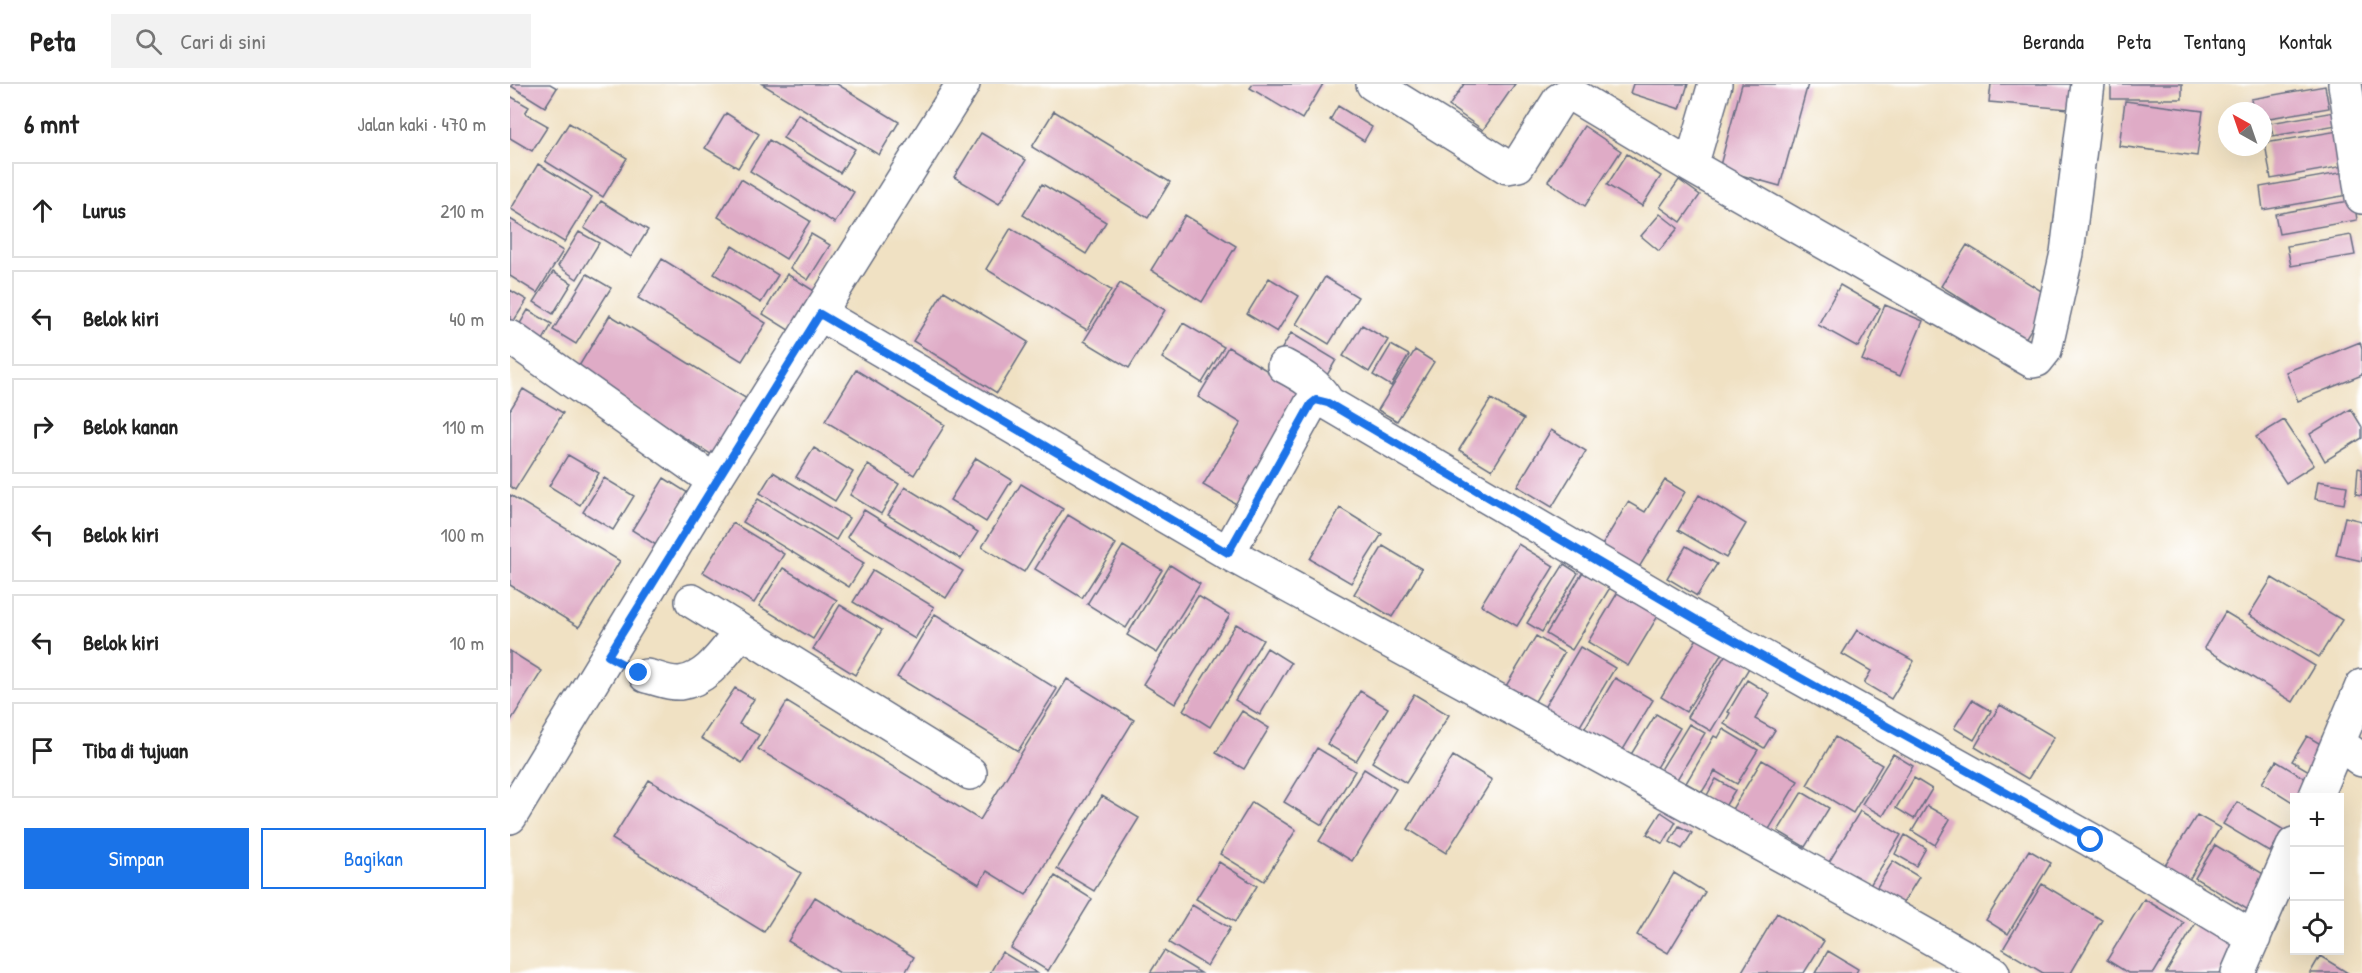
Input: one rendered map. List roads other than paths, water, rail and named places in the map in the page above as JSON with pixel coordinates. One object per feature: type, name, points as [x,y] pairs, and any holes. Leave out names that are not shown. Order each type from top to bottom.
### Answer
[{"type":"street","points":[[510,817],[714,481],[963,84]]},
{"type":"street","points":[[1373,84],[1507,167],[1518,165],[1556,104],[1568,95],[1576,97],[1691,166],[2032,361],[2037,360],[2044,350],[2067,253],[2088,84]]},
{"type":"street","points":[[1691,166],[1715,84]]},
{"type":"street","points":[[2345,84],[2362,197]]},
{"type":"street","points":[[820,314],[1228,553],[1993,973]]},
{"type":"street","points":[[510,338],[714,481]]},
{"type":"street","points":[[1284,366],[1310,380],[1328,403]]},
{"type":"street","points":[[1228,553],[1311,404],[1316,400],[1328,403],[1697,620],[2091,840],[2254,938]]},
{"type":"street","points":[[654,580],[970,773]]},
{"type":"street","points":[[608,656],[643,674],[678,683],[695,679],[714,665],[741,632]]},
{"type":"street","points":[[2319,793],[2350,751],[2362,686]]},
{"type":"street","points":[[2238,973],[2294,847]]}]
